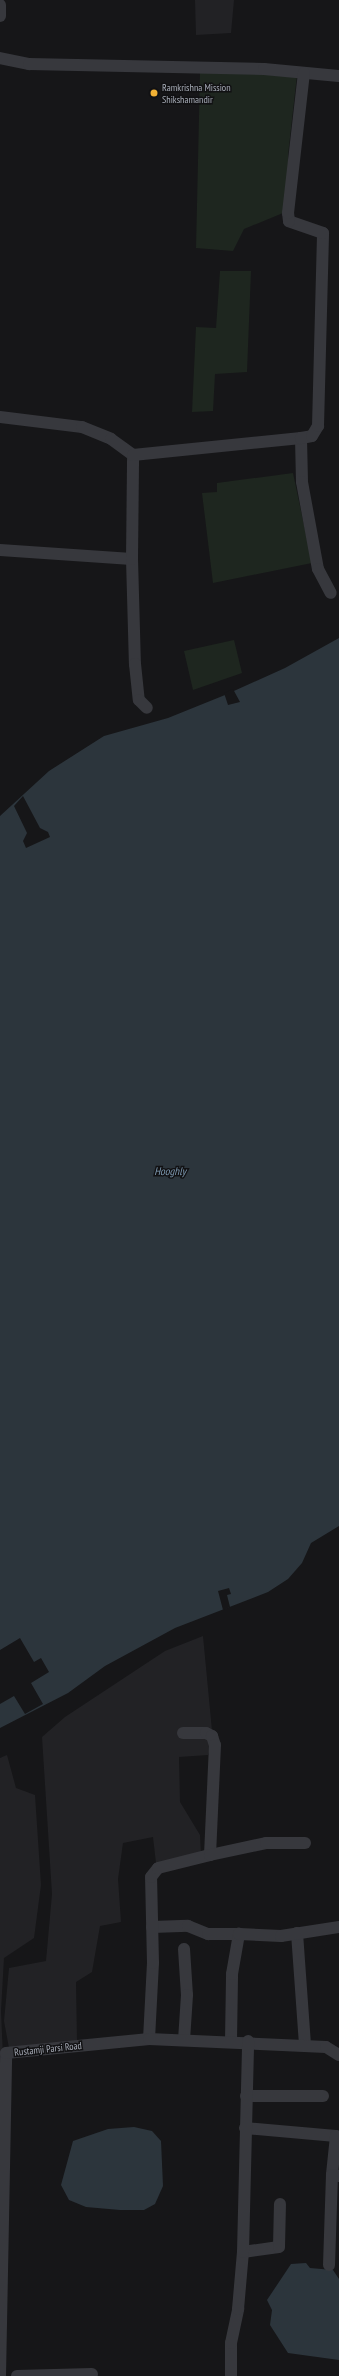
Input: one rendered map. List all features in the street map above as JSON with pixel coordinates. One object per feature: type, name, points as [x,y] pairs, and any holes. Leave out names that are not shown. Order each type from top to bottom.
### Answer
[{"type":"street","points":[[0,5],[0,16]]},
{"type":"street","points":[[0,58],[29,64],[264,69],[339,76]]},
{"type":"street","points":[[0,417],[82,427],[111,439],[133,455],[312,436],[318,426],[317,367],[325,241],[318,229],[295,224],[289,221],[288,213],[304,73]]},
{"type":"street","points":[[301,438],[302,482],[318,569],[331,594]]},
{"type":"street","points":[[133,455],[132,559],[135,671],[139,700],[147,708]]},
{"type":"street","points":[[0,550],[132,559]]},
{"type":"street","points":[[183,1733],[206,1733],[212,1736],[215,1745],[210,1855]]},
{"type":"street","points":[[149,2039],[152,1927],[150,1877],[158,1868],[210,1855],[266,1844],[305,1843]]},
{"type":"street","points":[[152,1927],[188,1926],[208,1934],[239,1934],[298,1933],[339,1926]]},
{"type":"street","points":[[298,1933],[305,2045]]},
{"type":"street","points":[[231,2041],[232,1974],[239,1934]]},
{"type":"street","points":[[184,1949],[187,1995],[184,2040]]},
{"type":"street","name":"Rustamji Parsi Road","points":[[0,2376],[0,2309],[6,2053],[149,2039],[248,2041],[305,2045],[326,2047],[339,2055]]},
{"type":"street","points":[[231,2376],[243,2252],[248,2041]]},
{"type":"street","points":[[246,2096],[323,2096]]},
{"type":"street","points":[[245,2128],[336,2136],[336,2176],[329,2265]]},
{"type":"street","points":[[243,2252],[279,2247],[280,2204]]},
{"type":"street","points":[[17,2376],[92,2374]]},
{"type":"shaded area","points":[[195,0],[234,0],[231,33],[196,35]]},
{"type":"shaded area","points":[[200,72],[297,75],[288,155],[289,184],[283,213],[244,229],[233,251],[196,248]]},
{"type":"shaded area","points":[[220,271],[251,271],[247,372],[215,374],[213,411],[192,412],[196,327],[216,328]]},
{"type":"shaded area","points":[[293,473],[312,563],[213,583],[202,493],[217,492],[217,483]]},
{"type":"shaded area","points":[[234,640],[242,673],[193,690],[184,651]]},
{"type":"shaded area","points":[[203,1636],[213,1741],[208,1755],[179,1757],[180,1802],[200,1835],[201,1855],[156,1863],[153,1837],[123,1843],[118,1879],[121,1922],[100,1926],[92,1972],[76,1982],[77,2041],[9,2048],[4,2021],[9,1968],[46,1961],[52,1894],[42,1737],[65,1717],[165,1651]]},
{"type":"shaded area","points":[[7,1755],[16,1788],[35,1795],[41,1885],[34,1938],[4,1958],[1,2011],[3,2057],[0,2056],[0,1758]]},
{"type":"water","name":"Hooghly","points":[[339,638],[339,1526],[311,1543],[302,1563],[288,1579],[268,1592],[175,1628],[105,1666],[68,1693],[0,1728],[0,816],[49,771],[104,736],[168,718],[225,695],[285,668]]},
{"type":"water","points":[[134,2127],[152,2131],[161,2141],[163,2186],[155,2204],[144,2210],[120,2210],[86,2207],[69,2200],[61,2185],[73,2141],[108,2129]]},
{"type":"water","points":[[306,2263],[310,2268],[333,2270],[339,2279],[339,2360],[288,2353],[270,2325],[272,2310],[267,2300],[291,2264]]},
{"type":"pier","points":[[233,689],[240,702],[228,705],[224,693]]},
{"type":"pier","points":[[23,796],[40,828],[48,832],[50,837],[26,848],[23,841],[27,833],[14,806]]},
{"type":"pier","points":[[229,1588],[231,1594],[227,1595],[230,1607],[223,1610],[218,1591]]},
{"type":"pier","points":[[20,1638],[34,1662],[41,1658],[49,1672],[31,1683],[43,1704],[25,1714],[14,1696],[0,1704],[0,1650]]},
{"type":"place","name":"Ramkrishna Mission Shikshamandir","points":[[154,93]]}]
